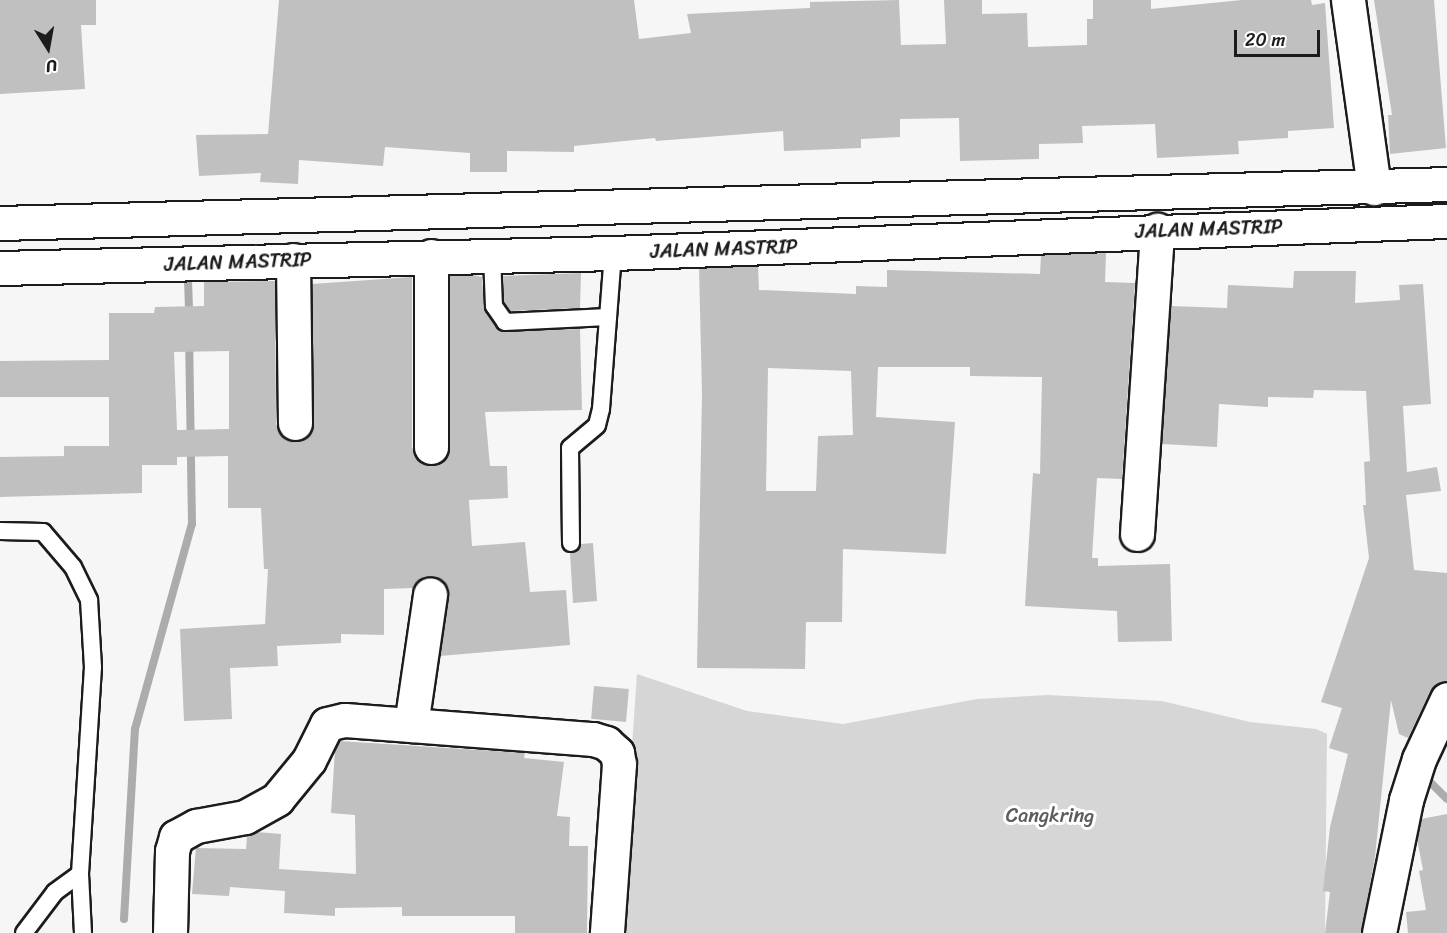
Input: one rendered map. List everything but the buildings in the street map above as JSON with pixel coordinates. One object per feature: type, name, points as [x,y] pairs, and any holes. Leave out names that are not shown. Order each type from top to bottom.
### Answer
[{"type":"main road","points":[[1348,0],[1374,188]]},
{"type":"main road","name":"JALAN MASTRIP","points":[[0,223],[187,220],[1374,188],[1447,184]]},
{"type":"main road","points":[[983,198],[986,238]]},
{"type":"main road","name":"JALAN MASTRIP","points":[[0,268],[613,253],[1156,230],[1447,221]]},
{"type":"main road","points":[[1137,534],[1156,230]]},
{"type":"main road","points":[[431,256],[431,447]]},
{"type":"main road","points":[[293,260],[295,423]]},
{"type":"main road","points":[[411,725],[430,594]]},
{"type":"main road","points":[[1379,933],[1406,800],[1430,757],[1447,699]]},
{"type":"main road","points":[[170,933],[172,851],[176,837],[196,826],[245,816],[277,799],[309,760],[327,724],[345,720],[593,739],[617,753],[607,933]]},
{"type":"lane","points":[[571,543],[570,448],[597,425],[613,253]]},
{"type":"lane","points":[[492,255],[494,306],[506,322],[608,317]]},
{"type":"lane","points":[[0,531],[43,532],[73,567],[89,600],[93,667],[80,874],[83,933]]},
{"type":"lane","points":[[24,933],[55,892],[80,874]]},
{"type":"green space","name":"Cangkring","points":[[637,674],[747,711],[843,724],[977,699],[1048,695],[1162,701],[1250,722],[1316,729],[1327,734],[1325,933],[619,933]]},
{"type":"waterway","points":[[188,280],[189,316]]},
{"type":"waterway","points":[[124,919],[135,729],[192,524],[189,341]]},
{"type":"waterway","points":[[1422,774],[1447,799]]}]
